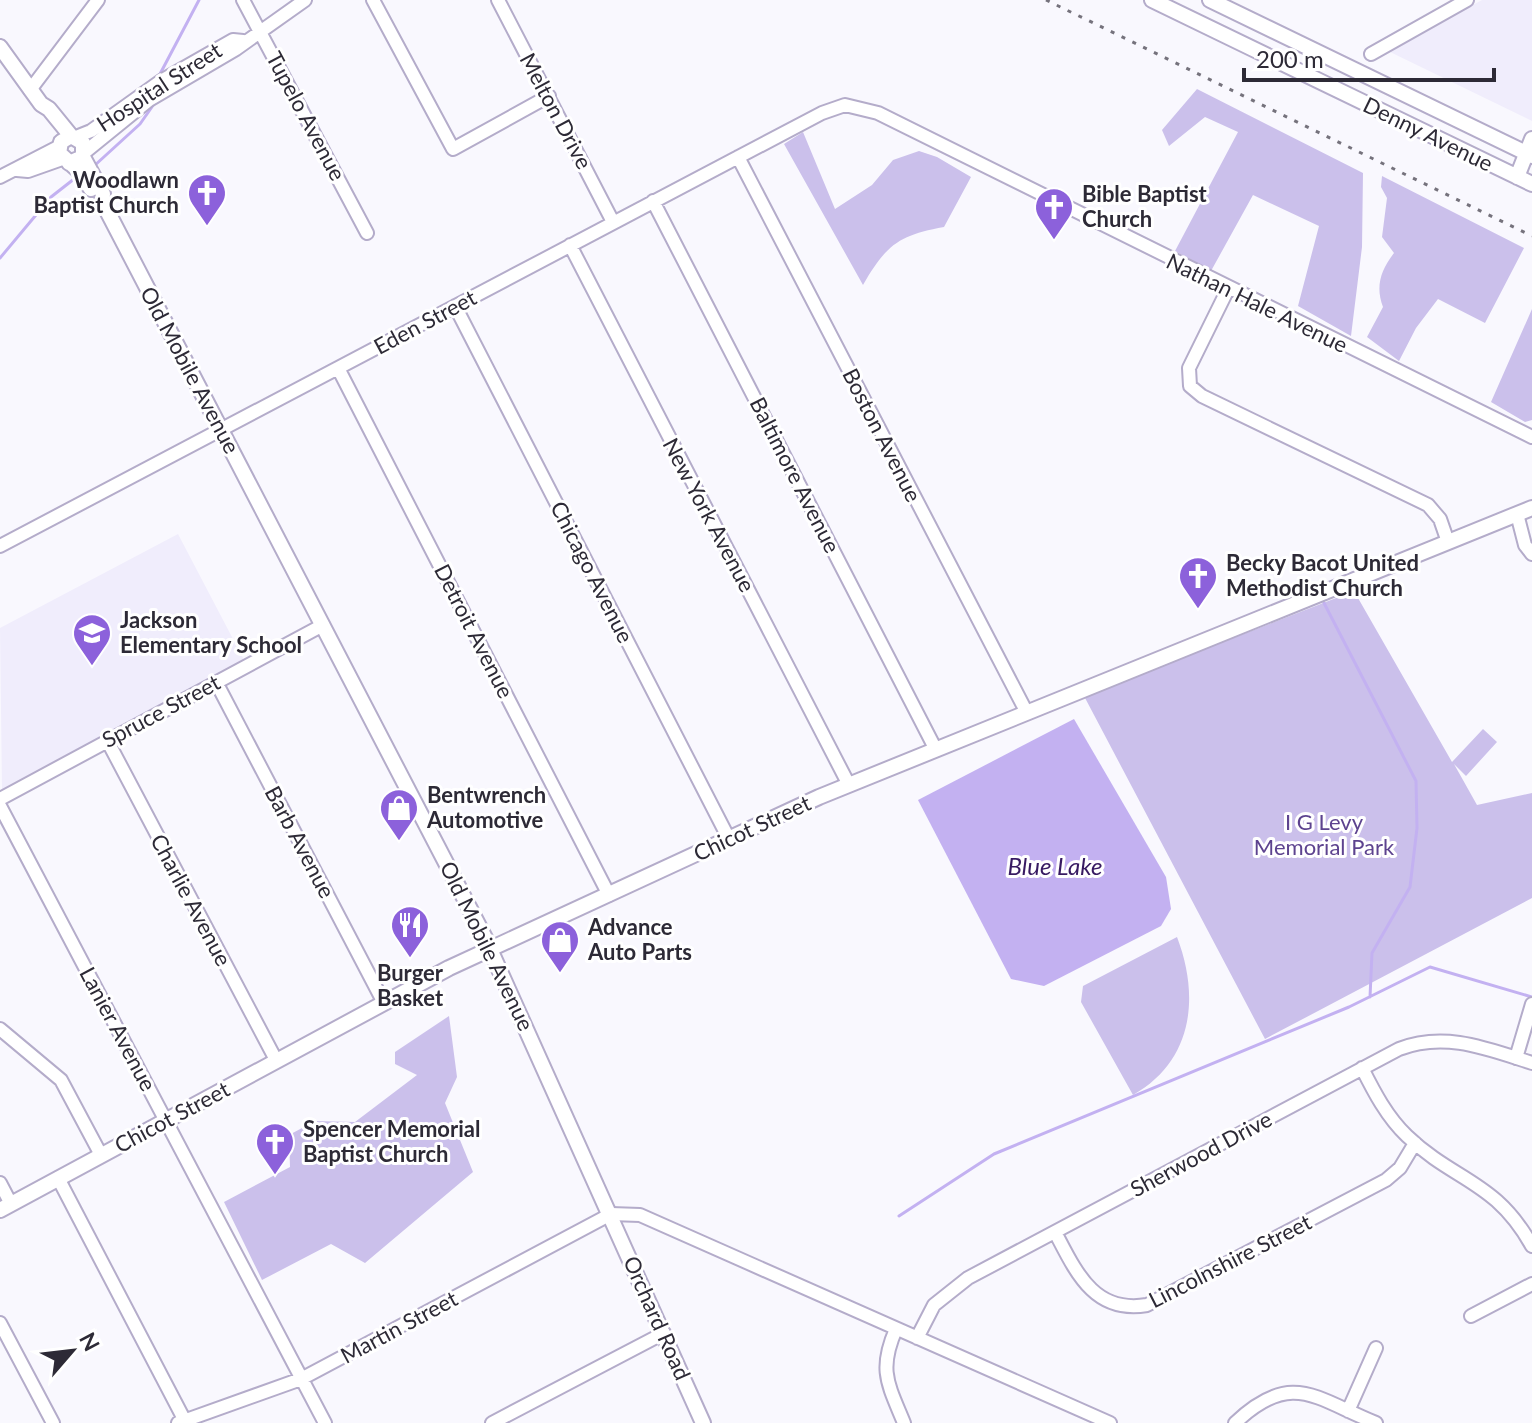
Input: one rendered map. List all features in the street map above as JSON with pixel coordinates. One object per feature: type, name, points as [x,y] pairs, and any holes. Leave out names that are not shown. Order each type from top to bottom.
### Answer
[{"type":"main road","name":"Denny Avenue","points":[[1152,0],[1532,184]]},
{"type":"main road","points":[[1204,25],[1212,0],[1530,149],[1517,177]]},
{"type":"main road","name":"Old Mobile Avenue","points":[[0,47],[41,104],[40,109],[71,149],[102,201],[490,949],[611,1214]]},
{"type":"main road","name":"Chicot Street","points":[[6,1207],[276,1060],[490,949],[729,839],[849,785],[1532,508]]},
{"type":"main road","name":"Orchard Road","points":[[611,1214],[703,1423]]},
{"type":"street","points":[[30,90],[98,0]]},
{"type":"street","name":"Tupelo Avenue","points":[[243,0],[367,233]]},
{"type":"street","name":"Hospital Street","points":[[0,177],[17,170],[21,164],[71,149],[236,49],[243,41],[305,0]]},
{"type":"street","points":[[373,0],[453,149],[549,96]]},
{"type":"street","name":"Melton Drive","points":[[498,0],[613,222]]},
{"type":"street","points":[[1371,54],[1467,0]]},
{"type":"street","name":"Eden Street","points":[[0,546],[822,113],[852,106]]},
{"type":"street","name":"Nathan Hale Avenue","points":[[852,106],[878,113],[1532,437]]},
{"type":"street","name":"Boston Avenue","points":[[738,157],[1027,713]]},
{"type":"street","name":"Baltimore Avenue","points":[[653,201],[936,750]]},
{"type":"street","name":"New York Avenue","points":[[570,245],[849,785]]},
{"type":"street","points":[[1228,289],[1194,356],[1188,381],[1202,396],[1428,505],[1440,519],[1448,542]]},
{"type":"street","name":"Chicago Avenue","points":[[455,306],[729,839]]},
{"type":"street","name":"Detroit Avenue","points":[[338,368],[609,895]]},
{"type":"street","points":[[1517,514],[1525,545],[1532,554]]},
{"type":"street","name":"Spruce Street","points":[[0,799],[323,625]]},
{"type":"street","name":"Barb Avenue","points":[[216,682],[384,1003]]},
{"type":"street","name":"Charlie Avenue","points":[[107,740],[276,1060]]},
{"type":"street","name":"Lanier Avenue","points":[[0,806],[325,1423]]},
{"type":"street","points":[[1516,1058],[1532,1004]]},
{"type":"street","points":[[0,1029],[61,1080],[101,1155]]},
{"type":"street","name":"Sherwood Drive","points":[[917,1338],[934,1305],[956,1285],[1412,1044],[1437,1040],[1465,1043],[1532,1063]]},
{"type":"street","points":[[1362,1068],[1382,1105],[1415,1143],[1496,1197],[1532,1246]]},
{"type":"street","name":"Lincolnshire Street","points":[[1055,1232],[1081,1279],[1096,1295],[1126,1307],[1147,1305],[1386,1180],[1400,1168],[1415,1143]]},
{"type":"street","points":[[58,1178],[183,1422]]},
{"type":"street","points":[[0,1183],[6,1207]]},
{"type":"street","points":[[611,1214],[640,1215],[1110,1423]]},
{"type":"street","name":"Martin Street","points":[[183,1422],[301,1379],[611,1214]]},
{"type":"street","points":[[1471,1316],[1532,1284]]},
{"type":"street","points":[[0,1323],[53,1423]]},
{"type":"street","points":[[896,1329],[886,1351],[885,1372],[904,1423]]},
{"type":"street","points":[[492,1423],[664,1333]]},
{"type":"street","points":[[1348,1411],[1376,1348]]},
{"type":"street","points":[[1235,1423],[1272,1397],[1290,1390],[1308,1393],[1376,1423]]},
{"type":"shaded area","points":[[1482,0],[1532,0],[1532,121],[1388,51]]},
{"type":"shaded area","points":[[178,534],[244,660],[2,790],[0,628]]},
{"type":"green space","points":[[1197,89],[1363,173],[1362,247],[1351,336],[1298,306],[1319,226],[1253,195],[1211,271],[1175,251],[1238,132],[1205,117],[1169,146],[1162,130]]},
{"type":"green space","points":[[803,132],[835,209],[872,185],[893,160],[919,151],[937,157],[971,177],[944,227],[916,234],[895,244],[879,260],[863,285],[784,144]]},
{"type":"green space","points":[[1382,176],[1524,248],[1485,323],[1438,299],[1416,328],[1399,361],[1367,337],[1383,307],[1381,278],[1394,253],[1382,237],[1387,198],[1381,187]]},
{"type":"green space","points":[[1532,309],[1532,420],[1525,422],[1491,402]]},
{"type":"green space","name":"I G Levy Memorial Park","points":[[1354,591],[1452,762],[1483,729],[1497,742],[1466,776],[1454,764],[1477,805],[1532,793],[1532,898],[1265,1039],[1084,696]]},
{"type":"green space","points":[[1177,937],[1188,982],[1186,1026],[1168,1064],[1153,1081],[1133,1095],[1081,1002],[1083,986]]},
{"type":"green space","points":[[449,1016],[457,1077],[445,1103],[473,1172],[365,1263],[331,1244],[262,1280],[224,1202],[290,1167],[289,1135],[315,1121],[355,1122],[417,1075],[395,1064],[395,1052]]},
{"type":"water","name":"Blue Lake","points":[[1074,719],[1166,877],[1171,909],[1161,926],[1044,986],[1011,979],[918,800]]},
{"type":"waterway","points":[[160,74],[199,0]]},
{"type":"waterway","points":[[94,166],[140,124],[154,104]]},
{"type":"waterway","points":[[0,258],[51,197],[74,179]]},
{"type":"waterway","points":[[1324,603],[1416,781],[1417,828],[1410,887],[1372,953],[1370,997]]},
{"type":"waterway","points":[[899,1216],[994,1154],[1349,1007],[1430,967],[1532,997]]},
{"type":"railway","points":[[1046,0],[1532,236]]},
{"type":"place","name":"Woodlawn Baptist Church","points":[[207,227]]},
{"type":"place","name":"Bible Baptist Church","points":[[1054,241]]},
{"type":"place","name":"Becky Bacot United Methodist Church","points":[[1198,610]]},
{"type":"place","name":"Jackson Elementary School","points":[[92,667]]},
{"type":"place","name":"Bentwrench Automotive","points":[[399,842]]},
{"type":"place","name":"Burger Basket","points":[[410,959]]},
{"type":"place","name":"Advance Auto Parts","points":[[560,974]]},
{"type":"place","name":"Spencer Memorial Baptist Church","points":[[275,1176]]}]
